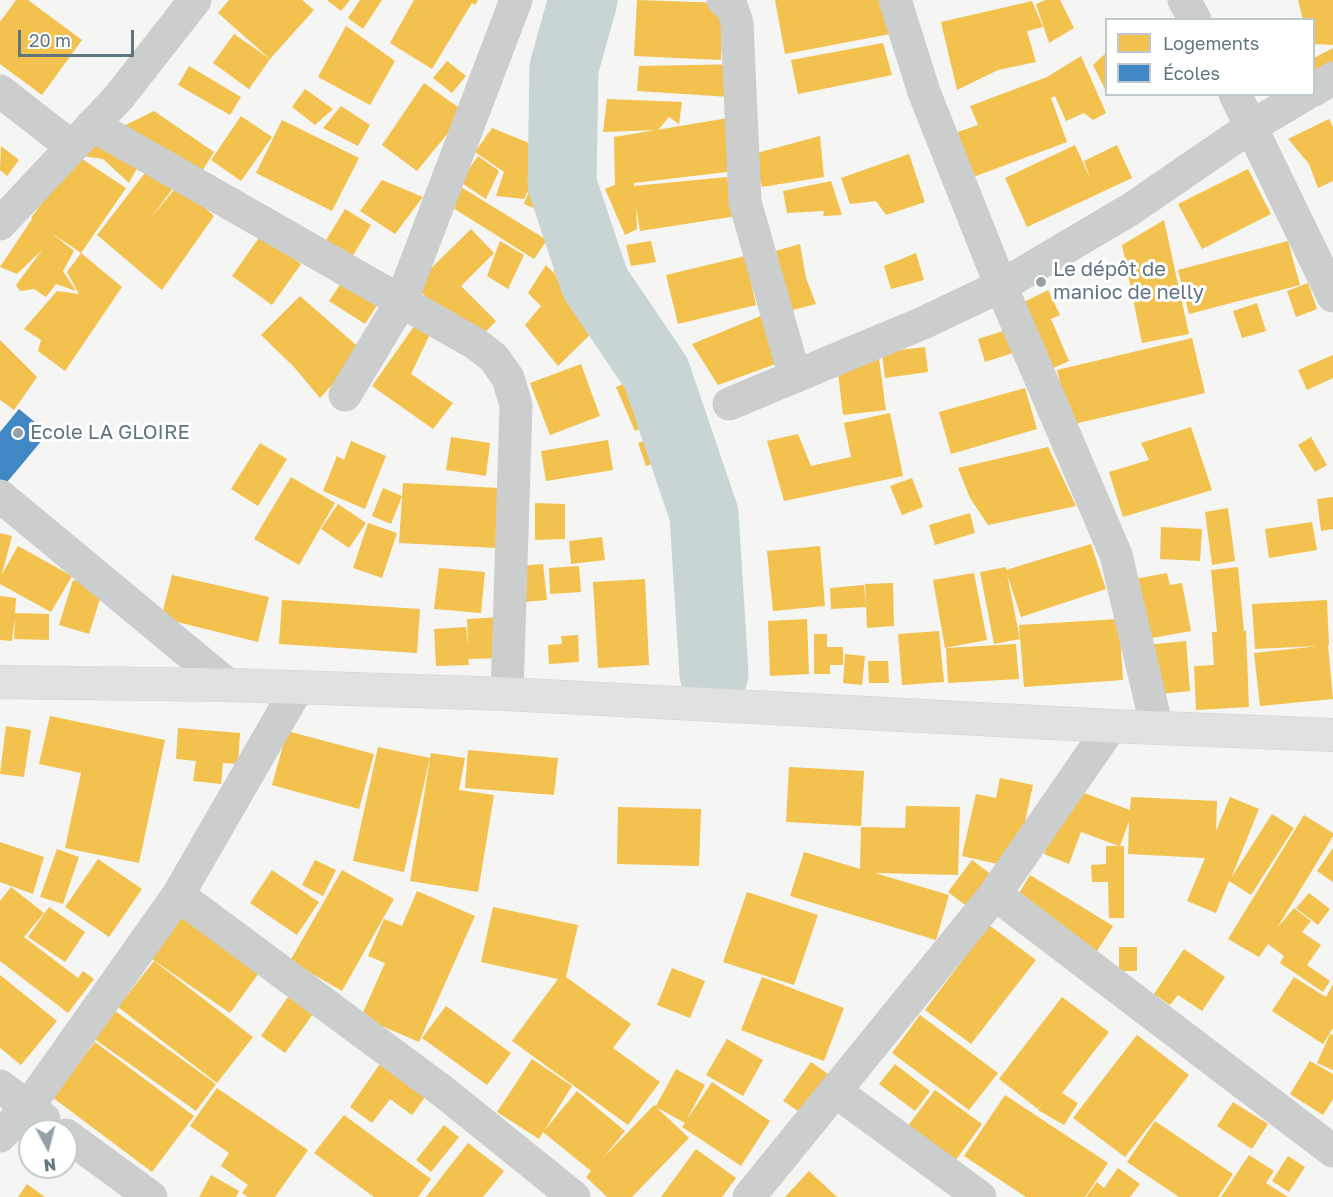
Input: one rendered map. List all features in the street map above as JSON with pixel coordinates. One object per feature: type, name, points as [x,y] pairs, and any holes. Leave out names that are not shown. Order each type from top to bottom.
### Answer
[{"type":"highway","points":[[0,682],[228,685],[507,694],[1112,726],[1333,735]]},
{"type":"street","points":[[0,225],[119,97],[195,0]]},
{"type":"street","points":[[345,394],[401,302],[516,0]]},
{"type":"street","points":[[723,0],[731,5],[737,24],[745,202],[795,377]]},
{"type":"street","points":[[896,0],[924,92],[1001,286],[1116,555],[1156,728]]},
{"type":"street","points":[[1184,0],[1194,18]]},
{"type":"street","points":[[1315,89],[1333,78]]},
{"type":"street","points":[[0,91],[401,302],[476,344],[494,358],[508,378],[516,405],[507,694]]},
{"type":"street","points":[[1236,96],[1333,296]]},
{"type":"street","points":[[729,404],[923,323],[1001,286],[1131,209],[1252,126],[1303,96]]},
{"type":"street","points":[[0,496],[228,685]]},
{"type":"street","points":[[0,1136],[28,1107],[178,895],[298,687]]},
{"type":"street","points":[[749,1197],[995,894],[1112,726]]},
{"type":"street","points":[[995,894],[1333,1151]]},
{"type":"street","points":[[178,895],[446,1093],[574,1197]]},
{"type":"street","points":[[0,1086],[44,1119]]},
{"type":"street","points":[[835,1091],[980,1197]]},
{"type":"street","points":[[78,1144],[151,1197]]},
{"type":"building: Logements","points":[[16,0],[28,0],[82,40],[42,95],[0,64],[0,22]]},
{"type":"building: Logements","points":[[229,0],[302,0],[314,10],[270,59],[218,13]]},
{"type":"building: Logements","points":[[327,0],[350,0],[341,11]]},
{"type":"building: Logements","points":[[360,0],[382,0],[363,29],[348,18]]},
{"type":"building: Logements","points":[[414,0],[478,0],[475,5],[472,3],[432,69],[390,43]]},
{"type":"building: Logements","points":[[637,0],[724,3],[721,60],[634,56]]},
{"type":"building: Logements","points":[[775,0],[884,0],[890,34],[785,54]]},
{"type":"building: Logements","points":[[1046,0],[1060,0],[1074,28],[1049,43],[1036,4]]},
{"type":"building: Logements","points":[[1298,0],[1333,0],[1333,45],[1315,44],[1315,18],[1302,18]]},
{"type":"building: Logements","points":[[1032,1],[1043,27],[1027,31],[1036,62],[998,70],[957,90],[941,22]]},
{"type":"building: Logements","points":[[346,26],[395,61],[370,105],[318,77]]},
{"type":"building: Logements","points":[[234,34],[270,59],[249,89],[213,63]]},
{"type":"building: Logements","points":[[883,43],[892,75],[798,94],[791,60]]},
{"type":"building: Logements","points":[[1333,48],[1333,79],[1315,88],[1315,57]]},
{"type":"building: Logements","points":[[1105,54],[1105,89],[1093,65]]},
{"type":"building: Logements","points":[[1081,56],[1106,113],[1093,120],[1084,113],[1066,121],[1055,96],[1051,98],[1067,142],[968,179],[952,134],[978,125],[970,106],[1047,77]]},
{"type":"building: Logements","points":[[447,61],[466,76],[452,93],[433,78]]},
{"type":"building: Logements","points":[[746,64],[730,97],[637,91],[639,66]]},
{"type":"building: Logements","points":[[189,66],[241,97],[230,115],[178,85]]},
{"type":"building: Logements","points":[[424,83],[465,112],[417,171],[382,145]]},
{"type":"building: Logements","points":[[305,89],[333,109],[315,125],[292,107]]},
{"type":"building: Logements","points":[[607,99],[682,102],[679,124],[669,117],[658,130],[603,132]]},
{"type":"building: Logements","points":[[341,106],[370,125],[358,146],[323,128]]},
{"type":"building: Logements","points":[[154,111],[214,152],[196,181],[117,129]]},
{"type":"building: Logements","points":[[241,116],[272,137],[241,181],[211,160]]},
{"type":"building: Logements","points":[[728,118],[735,171],[634,183],[634,186],[727,177],[737,216],[640,231],[636,207],[637,229],[625,235],[605,189],[615,185],[614,137]]},
{"type":"building: Logements","points":[[1329,119],[1333,127],[1333,181],[1318,188],[1309,164],[1288,139]]},
{"type":"building: Logements","points":[[282,120],[359,158],[332,211],[256,173]]},
{"type":"building: Logements","points":[[492,128],[549,151],[545,158],[575,169],[555,217],[524,204],[533,181],[524,199],[496,196],[504,172],[475,152]]},
{"type":"building: Logements","points":[[89,130],[142,159],[129,183],[103,159],[76,155]]},
{"type":"building: Logements","points":[[820,136],[824,177],[762,187],[753,154]]},
{"type":"building: Logements","points":[[1075,145],[1091,180],[1084,161],[1117,145],[1132,178],[1027,227],[1005,178]]},
{"type":"building: Logements","points":[[1,146],[19,160],[7,176],[0,170]]},
{"type":"building: Logements","points":[[909,154],[925,202],[886,215],[876,201],[850,204],[841,178]]},
{"type":"building: Logements","points":[[76,155],[126,188],[81,253],[50,232],[74,251],[63,271],[76,291],[56,284],[46,297],[34,289],[20,291],[16,285],[42,250],[17,274],[0,267],[31,218]]},
{"type":"building: Logements","points":[[478,156],[499,171],[486,199],[460,182]]},
{"type":"building: Logements","points":[[148,169],[173,188],[150,219],[178,185],[214,216],[162,290],[97,235]]},
{"type":"building: Logements","points":[[1248,169],[1271,214],[1202,249],[1178,204]]},
{"type":"building: Logements","points":[[382,180],[423,197],[395,234],[360,211]]},
{"type":"building: Logements","points":[[831,181],[842,215],[823,216],[824,211],[787,213],[783,191]]},
{"type":"building: Logements","points":[[461,187],[547,240],[534,259],[450,206]]},
{"type":"building: Logements","points":[[345,209],[371,225],[351,259],[325,242]]},
{"type":"building: Logements","points":[[577,215],[614,252],[601,262],[589,249],[574,266],[582,277],[568,284],[563,271],[554,273],[554,265],[577,244],[568,227]]},
{"type":"building: Logements","points":[[1164,220],[1189,334],[1142,343],[1122,245]]},
{"type":"building: Logements","points":[[471,229],[494,253],[461,286],[496,321],[474,344],[414,285]]},
{"type":"building: Logements","points":[[261,235],[301,264],[272,305],[232,276]]},
{"type":"building: Logements","points":[[500,241],[524,255],[508,289],[487,276]]},
{"type":"building: Logements","points":[[651,241],[656,262],[631,266],[626,245]]},
{"type":"building: Logements","points":[[1288,241],[1300,285],[1189,314],[1178,270]]},
{"type":"building: Logements","points":[[800,244],[806,278],[816,304],[785,312],[765,254]]},
{"type":"building: Logements","points":[[81,253],[122,287],[65,371],[38,351],[41,340],[24,329],[57,291],[79,294],[67,272]]},
{"type":"building: Logements","points":[[916,253],[924,280],[891,289],[884,266]]},
{"type":"building: Logements","points":[[745,256],[756,305],[678,324],[666,275]]},
{"type":"building: Logements","points":[[546,265],[602,323],[558,366],[525,325],[541,306],[528,293]]},
{"type":"building: Logements","points":[[344,279],[379,302],[365,324],[329,301]]},
{"type":"building: Logements","points":[[1308,283],[1317,309],[1296,317],[1287,291]]},
{"type":"building: Logements","points":[[1048,290],[1060,315],[1051,319],[1069,361],[1051,369],[1024,302]]},
{"type":"building: Logements","points":[[300,296],[363,351],[320,398],[294,367],[261,335]]},
{"type":"building: Logements","points":[[1257,303],[1266,331],[1242,338],[1233,311]]},
{"type":"building: Logements","points":[[763,315],[778,363],[718,385],[692,344]]},
{"type":"building: Logements","points":[[417,322],[431,332],[411,374],[453,403],[433,429],[372,386]]},
{"type":"building: Logements","points":[[1006,330],[1013,353],[985,362],[978,339]]},
{"type":"building: Logements","points":[[1192,338],[1205,393],[1070,425],[1057,370]]},
{"type":"building: Logements","points":[[0,340],[37,377],[14,410],[0,400]]},
{"type":"building: Logements","points":[[925,347],[928,372],[885,378],[882,352]]},
{"type":"building: Logements","points":[[681,355],[694,388],[666,399],[653,366]]},
{"type":"building: Logements","points":[[1333,355],[1333,378],[1307,390],[1298,370]]},
{"type":"building: Logements","points":[[879,359],[886,410],[843,415],[837,364]]},
{"type":"building: Logements","points":[[581,364],[600,416],[550,435],[530,383]]},
{"type":"building: Logements","points":[[644,375],[663,418],[635,431],[616,387]]},
{"type":"building: Logements","points":[[1025,388],[1037,429],[951,454],[939,412]]},
{"type":"building: Logements","points":[[689,394],[712,442],[689,452],[667,404]]},
{"type":"building: Logements","points":[[890,413],[903,476],[784,501],[767,441],[798,434],[811,466],[851,457],[844,423]]},
{"type":"building: Logements","points":[[1191,427],[1212,490],[1123,517],[1109,472],[1149,460],[1141,443]]},
{"type":"building: Logements","points":[[665,434],[673,457],[646,466],[638,443]]},
{"type":"building: Logements","points":[[451,437],[490,443],[486,476],[446,470]]},
{"type":"building: Logements","points":[[1311,437],[1327,465],[1315,472],[1298,445]]},
{"type":"building: Logements","points":[[608,440],[613,470],[546,481],[541,451]]},
{"type":"building: Logements","points":[[351,441],[386,456],[365,509],[323,491],[337,456],[344,460]]},
{"type":"building: Logements","points":[[260,443],[287,459],[258,506],[231,489]]},
{"type":"building: Logements","points":[[1048,447],[1076,506],[988,525],[970,498],[958,468]]},
{"type":"building: Logements","points":[[291,477],[335,503],[299,565],[254,539]]},
{"type":"building: Logements","points":[[912,478],[923,507],[902,515],[890,486]]},
{"type":"building: Logements","points":[[403,483],[499,488],[496,548],[399,543]]},
{"type":"building: Logements","points":[[383,488],[402,496],[391,524],[372,516]]},
{"type":"building: Logements","points":[[1333,497],[1333,529],[1321,531],[1317,499]]},
{"type":"building: Logements","points":[[535,503],[565,504],[565,539],[535,540]]},
{"type":"building: Logements","points":[[338,504],[366,523],[349,548],[321,529]]},
{"type":"building: Logements","points":[[1228,508],[1235,561],[1212,565],[1205,512]]},
{"type":"building: Logements","points":[[970,513],[975,533],[935,545],[929,525]]},
{"type":"building: Logements","points":[[1312,522],[1317,550],[1269,558],[1265,529]]},
{"type":"building: Logements","points":[[368,523],[397,533],[382,578],[353,568]]},
{"type":"building: Logements","points":[[1161,527],[1202,529],[1200,561],[1160,559]]},
{"type":"building: Logements","points":[[0,533],[12,536],[2,574],[18,546],[72,576],[51,612],[0,584]]},
{"type":"building: Logements","points":[[602,537],[605,560],[571,564],[569,541]]},
{"type":"building: Logements","points":[[1091,544],[1106,589],[1021,617],[1007,574],[1020,639],[994,644],[980,572],[1006,567],[1006,570]]},
{"type":"building: Logements","points":[[820,546],[825,606],[773,611],[767,551]]},
{"type":"building: Logements","points":[[543,564],[547,600],[524,602],[520,566]]},
{"type":"building: Logements","points":[[579,566],[581,592],[550,594],[549,568]]},
{"type":"building: Logements","points":[[1238,567],[1244,631],[1246,631],[1249,707],[1196,710],[1194,666],[1214,665],[1212,632],[1217,632],[1211,570]]},
{"type":"building: Logements","points":[[439,568],[485,572],[481,613],[434,609]]},
{"type":"building: Logements","points":[[974,573],[987,640],[945,648],[933,580]]},
{"type":"building: Logements","points":[[1167,573],[1170,585],[1182,583],[1191,631],[1146,639],[1135,579]]},
{"type":"building: Logements","points":[[172,575],[269,597],[258,642],[161,618]]},
{"type":"building: Logements","points":[[645,579],[649,665],[598,668],[593,582]]},
{"type":"building: Logements","points":[[73,580],[103,589],[89,634],[59,625]]},
{"type":"building: Logements","points":[[893,583],[894,626],[867,628],[865,584]]},
{"type":"building: Logements","points":[[864,585],[866,607],[831,609],[830,588]]},
{"type":"building: Logements","points":[[0,596],[16,598],[15,613],[49,614],[49,640],[14,639],[15,617],[12,641],[0,640]]},
{"type":"building: Logements","points":[[282,600],[420,609],[417,653],[279,644]]},
{"type":"building: Logements","points":[[1327,600],[1333,699],[1260,706],[1254,653],[1319,646],[1255,649],[1252,604]]},
{"type":"building: Logements","points":[[503,617],[504,658],[468,659],[469,665],[436,666],[434,629],[466,627],[468,647],[467,619]]},
{"type":"building: Logements","points":[[807,619],[809,674],[770,676],[768,621]]},
{"type":"building: Logements","points":[[1119,619],[1123,680],[1024,687],[1019,625]]},
{"type":"building: Logements","points":[[939,631],[944,682],[902,685],[898,634]]},
{"type":"building: Logements","points":[[814,634],[827,634],[827,647],[843,647],[843,665],[830,665],[830,674],[814,674]]},
{"type":"building: Logements","points":[[578,635],[579,662],[549,664],[548,645],[562,644],[561,636]]},
{"type":"building: Logements","points":[[1186,641],[1190,691],[1149,695],[1145,645]]},
{"type":"building: Logements","points":[[1016,644],[1019,679],[948,683],[946,648]]},
{"type":"building: Logements","points":[[845,654],[865,656],[862,685],[843,683]]},
{"type":"building: Logements","points":[[868,661],[888,661],[889,683],[869,683]]},
{"type":"building: Logements","points":[[50,716],[165,740],[139,863],[65,848],[81,773],[39,764]]},
{"type":"building: Logements","points":[[6,726],[31,730],[24,777],[0,774]]},
{"type":"building: Logements","points":[[178,728],[240,733],[238,764],[223,763],[221,784],[193,781],[196,761],[176,759]]},
{"type":"building: Logements","points":[[287,731],[374,754],[359,809],[272,785]]},
{"type":"building: Logements","points":[[378,747],[430,758],[404,872],[353,861]]},
{"type":"building: Logements","points":[[468,750],[558,758],[554,795],[465,788]]},
{"type":"building: Logements","points":[[431,753],[465,758],[459,790],[494,795],[478,892],[410,881]]},
{"type":"building: Logements","points":[[789,767],[864,771],[861,826],[786,822]]},
{"type":"building: Logements","points":[[1000,778],[1033,785],[1015,868],[962,856],[976,794],[996,798]]},
{"type":"building: Logements","points":[[1068,787],[1130,810],[1131,797],[1217,801],[1216,831],[1230,797],[1259,809],[1231,878],[1272,814],[1294,828],[1251,895],[1229,881],[1216,913],[1187,901],[1205,858],[1128,854],[1129,821],[1120,846],[1124,846],[1124,918],[1109,918],[1108,882],[1092,882],[1091,865],[1106,864],[1106,846],[1119,846],[1081,832],[1069,864],[1044,854]]},
{"type":"building: Logements","points":[[906,806],[960,807],[958,875],[875,873],[949,895],[936,940],[790,896],[804,852],[860,869],[861,827],[905,828]]},
{"type":"building: Logements","points":[[618,807],[701,809],[699,866],[617,864]]},
{"type":"building: Logements","points":[[1304,815],[1333,833],[1333,836],[1277,928],[1294,908],[1311,921],[1302,932],[1321,945],[1307,965],[1330,981],[1323,992],[1280,963],[1284,956],[1268,944],[1259,957],[1228,939]]},
{"type":"building: Logements","points":[[0,842],[44,857],[33,894],[0,882]]},
{"type":"building: Logements","points":[[1333,848],[1333,882],[1317,871]]},
{"type":"building: Logements","points":[[57,849],[79,857],[63,904],[40,897]]},
{"type":"building: Logements","points":[[98,859],[142,889],[109,937],[65,907]]},
{"type":"building: Logements","points":[[315,860],[336,870],[323,896],[302,885]]},
{"type":"building: Logements","points":[[972,860],[996,878],[972,910],[948,892]]},
{"type":"building: Logements","points":[[272,870],[319,902],[297,935],[250,903]]},
{"type":"building: Logements","points":[[342,870],[394,899],[342,991],[290,961]]},
{"type":"building: Logements","points":[[1030,875],[1113,926],[1097,951],[1015,900]]},
{"type":"building: Logements","points":[[11,887],[44,913],[24,937],[78,978],[83,971],[94,979],[68,1013],[0,961],[0,901]]},
{"type":"building: Logements","points":[[417,891],[475,916],[419,1042],[361,1017],[385,963],[368,956],[384,919],[402,926]]},
{"type":"building: Logements","points":[[747,892],[818,915],[794,985],[723,962]]},
{"type":"building: Logements","points":[[1309,893],[1330,909],[1318,925],[1296,908]]},
{"type":"building: Logements","points":[[49,907],[85,932],[65,962],[28,937]]},
{"type":"building: Logements","points":[[493,907],[578,925],[566,977],[631,1024],[613,1048],[660,1082],[628,1125],[512,1041],[558,979],[481,962]]},
{"type":"building: Logements","points":[[179,916],[259,973],[230,1013],[149,957]]},
{"type":"building: Logements","points":[[989,925],[1036,960],[971,1044],[925,1010]]},
{"type":"building: Logements","points":[[1119,947],[1137,947],[1137,971],[1119,971]]},
{"type":"building: Logements","points":[[1184,949],[1225,977],[1202,1011],[1178,995],[1170,1005],[1154,994]]},
{"type":"building: Logements","points":[[154,961],[253,1037],[217,1083],[118,1007]]},
{"type":"building: Logements","points":[[672,968],[705,981],[690,1018],[657,1005]]},
{"type":"building: Logements","points":[[0,975],[57,1021],[21,1065],[0,1048]]},
{"type":"building: Logements","points":[[762,977],[844,1008],[824,1061],[741,1030]]},
{"type":"building: Logements","points":[[1294,977],[1326,997],[1333,984],[1333,1028],[1323,1044],[1272,1011]]},
{"type":"building: Logements","points":[[288,997],[313,1014],[285,1053],[261,1036]]},
{"type":"building: Logements","points":[[1062,997],[1109,1032],[1062,1093],[1078,1103],[1064,1125],[1038,1110],[1043,1102],[1038,1109],[999,1079]]},
{"type":"building: Logements","points":[[107,1005],[216,1084],[196,1111],[86,1033]]},
{"type":"building: Logements","points":[[446,1006],[511,1053],[487,1085],[422,1038]]},
{"type":"building: Logements","points":[[920,1015],[998,1073],[969,1110],[892,1053]]},
{"type":"building: Logements","points":[[1330,1034],[1333,1035],[1333,1070],[1317,1063]]},
{"type":"building: Logements","points":[[1137,1035],[1189,1075],[1125,1157],[1073,1118]]},
{"type":"building: Logements","points":[[727,1039],[763,1060],[743,1096],[706,1075]]},
{"type":"building: Logements","points":[[95,1042],[194,1116],[152,1172],[52,1097]]},
{"type":"building: Logements","points":[[532,1059],[572,1086],[544,1131],[577,1091],[625,1131],[603,1158],[654,1105],[656,1106],[676,1069],[705,1085],[686,1121],[712,1082],[770,1121],[741,1166],[682,1127],[685,1123],[656,1107],[689,1138],[632,1197],[607,1197],[586,1177],[591,1171],[543,1132],[539,1139],[497,1112]]},
{"type":"building: Logements","points":[[382,1061],[428,1093],[412,1115],[390,1099],[372,1123],[350,1107]]},
{"type":"building: Logements","points":[[1310,1061],[1333,1074],[1333,1099],[1323,1115],[1290,1094]]},
{"type":"building: Logements","points":[[811,1062],[831,1076],[804,1115],[783,1101]]},
{"type":"building: Logements","points":[[895,1064],[930,1091],[915,1111],[879,1084]]},
{"type":"building: Logements","points":[[217,1088],[308,1150],[275,1197],[248,1197],[242,1193],[248,1185],[221,1166],[229,1153],[190,1126]]},
{"type":"building: Logements","points":[[935,1090],[982,1124],[955,1161],[907,1127]]},
{"type":"building: Logements","points":[[1005,1095],[1108,1163],[1085,1197],[1026,1197],[964,1156]]},
{"type":"building: Logements","points":[[1233,1102],[1268,1124],[1252,1149],[1217,1126]]},
{"type":"building: Logements","points":[[344,1115],[431,1179],[418,1197],[374,1197],[314,1153]]},
{"type":"building: Logements","points":[[1155,1121],[1233,1174],[1218,1197],[1179,1197],[1127,1162]]},
{"type":"building: Logements","points":[[444,1125],[459,1137],[431,1172],[416,1160]]},
{"type":"building: Logements","points":[[468,1143],[504,1171],[483,1197],[426,1197]]},
{"type":"building: Logements","points":[[696,1149],[736,1178],[722,1197],[661,1197]]},
{"type":"building: Logements","points":[[1249,1155],[1274,1171],[1266,1183],[1288,1197],[1221,1197]]},
{"type":"building: Logements","points":[[1288,1156],[1305,1167],[1289,1192],[1272,1181]]},
{"type":"building: Logements","points":[[1118,1168],[1140,1184],[1130,1197],[1086,1197],[1097,1182],[1104,1188]]},
{"type":"building: Logements","points":[[809,1171],[837,1197],[785,1197]]},
{"type":"building: Logements","points":[[211,1175],[239,1191],[236,1197],[199,1197]]},
{"type":"building: Logements","points":[[27,1184],[45,1197],[18,1197]]},
{"type":"building: Écoles","points":[[19,409],[48,433],[3,487],[0,485],[0,432]]},
{"type":"waterway","points":[[583,0],[564,68],[562,184],[595,283],[656,373],[704,514],[714,674]]},
{"type":"place","name":"Le dépôt de manioc de nelly","points":[[1041,282]]},
{"type":"place","name":"Ecole LA GLOIRE","points":[[18,433]]}]
